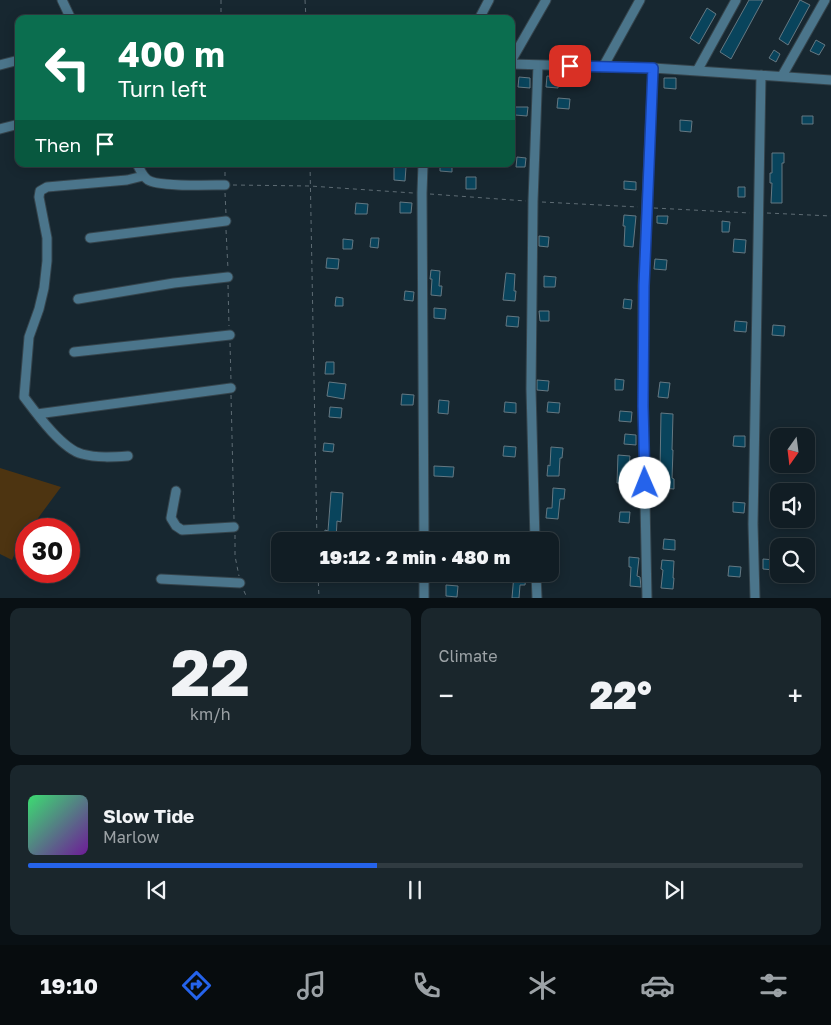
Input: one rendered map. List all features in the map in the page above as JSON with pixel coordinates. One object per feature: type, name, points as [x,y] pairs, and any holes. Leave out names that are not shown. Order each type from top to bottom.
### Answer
[{"type":"street","points":[[62,0],[69,15]]},
{"type":"street","points":[[481,15],[489,0]]},
{"type":"street","points":[[515,56],[546,0]]},
{"type":"street","points":[[602,67],[640,0]]},
{"type":"street","points":[[697,71],[736,0]]},
{"type":"street","points":[[782,76],[825,0]]},
{"type":"street","points":[[0,65],[15,61]]},
{"type":"street","points":[[515,63],[538,66],[653,68],[831,80]]},
{"type":"street","points":[[535,532],[531,379],[533,201],[538,66]]},
{"type":"street","points":[[647,598],[643,296],[653,68]]},
{"type":"street","points":[[756,598],[753,524],[761,75]]},
{"type":"street","points":[[0,129],[15,125]]},
{"type":"street","points":[[138,167],[143,176],[154,182],[164,184],[225,185]]},
{"type":"street","points":[[422,167],[424,532]]},
{"type":"street","points":[[128,456],[102,457],[80,454],[68,447],[24,397],[29,338],[44,288],[47,261],[47,238],[39,197],[40,191],[47,188],[127,180],[143,176]]},
{"type":"street","points":[[90,238],[226,221]]},
{"type":"street","points":[[78,298],[174,283],[228,277]]},
{"type":"street","points":[[74,352],[230,334]]},
{"type":"street","points":[[37,414],[231,388]]},
{"type":"street","points":[[176,491],[171,518],[176,526],[182,530],[234,527]]},
{"type":"street","points":[[161,579],[240,583]]},
{"type":"street","points":[[424,582],[424,598]]},
{"type":"street","points":[[536,582],[537,598]]},
{"type":"path","points":[[221,0],[221,15]]},
{"type":"path","points":[[306,0],[306,15]]},
{"type":"path","points":[[225,167],[233,452]]},
{"type":"path","points":[[310,167],[317,532]]},
{"type":"path","points":[[318,582],[318,598]]},
{"type":"shaded area","points":[[0,468],[61,487],[38,518],[15,518],[15,553],[12,560],[0,554]]},
{"type":"building","points":[[749,0],[763,0],[731,59],[720,52]]},
{"type":"building","points":[[800,0],[810,5],[788,45],[779,39]]},
{"type":"building","points":[[707,8],[716,14],[699,44],[690,38]]},
{"type":"building","points":[[816,40],[825,45],[819,55],[810,51]]},
{"type":"building","points":[[774,50],[780,54],[776,62],[769,58]]},
{"type":"building","points":[[547,76],[559,77],[558,88],[546,87]]},
{"type":"building","points":[[519,77],[530,78],[530,88],[518,87]]},
{"type":"building","points":[[664,78],[676,78],[676,89],[664,88]]},
{"type":"building","points":[[558,98],[570,99],[569,109],[557,108]]},
{"type":"building","points":[[515,107],[528,107],[527,116],[515,115]]},
{"type":"building","points":[[802,116],[813,116],[813,124],[802,124]]},
{"type":"building","points":[[680,120],[692,121],[691,132],[680,131]]},
{"type":"building","points":[[772,153],[784,153],[784,163],[782,163],[782,203],[771,203],[772,183],[770,183],[770,173],[772,173]]},
{"type":"building","points":[[517,157],[526,158],[525,167],[516,167]]},
{"type":"building","points":[[394,167],[406,167],[405,181],[394,180]]},
{"type":"building","points":[[440,167],[452,167],[452,172],[440,171]]},
{"type":"building","points":[[466,177],[476,177],[476,189],[466,189]]},
{"type":"building","points":[[624,181],[636,182],[636,190],[624,189]]},
{"type":"building","points":[[738,187],[745,187],[745,197],[738,197]]},
{"type":"building","points":[[400,202],[412,203],[411,213],[400,213]]},
{"type":"building","points":[[356,203],[368,204],[367,214],[355,214]]},
{"type":"building","points":[[624,215],[636,216],[633,247],[624,246]]},
{"type":"building","points":[[657,216],[668,216],[667,224],[657,223]]},
{"type":"building","points":[[722,221],[730,222],[729,232],[722,232]]},
{"type":"building","points":[[539,236],[549,237],[548,247],[539,246]]},
{"type":"building","points":[[371,238],[379,238],[378,248],[370,247]]},
{"type":"building","points":[[343,239],[353,240],[352,249],[343,249]]},
{"type":"building","points":[[734,239],[746,240],[745,253],[733,252]]},
{"type":"building","points":[[327,258],[339,259],[338,269],[326,268]]},
{"type":"building","points":[[655,259],[667,260],[666,270],[654,269]]},
{"type":"building","points":[[431,270],[440,271],[439,286],[442,286],[441,296],[431,295]]},
{"type":"building","points":[[506,273],[515,274],[515,301],[503,300]]},
{"type":"building","points":[[544,276],[556,277],[555,287],[544,287]]},
{"type":"building","points":[[405,291],[414,292],[413,301],[404,300]]},
{"type":"building","points":[[336,297],[343,298],[343,306],[335,306]]},
{"type":"building","points":[[624,299],[632,300],[631,309],[623,308]]},
{"type":"building","points":[[434,308],[446,309],[445,319],[434,318]]},
{"type":"building","points":[[539,311],[549,311],[549,321],[540,321]]},
{"type":"building","points":[[507,316],[519,317],[518,327],[506,326]]},
{"type":"building","points":[[735,321],[747,322],[746,332],[734,331]]},
{"type":"building","points":[[773,325],[785,326],[784,336],[772,335]]},
{"type":"building","points":[[326,362],[334,362],[334,374],[325,374]]},
{"type":"building","points":[[615,379],[624,380],[623,390],[615,390]]},
{"type":"building","points":[[537,380],[549,381],[548,391],[537,390]]},
{"type":"building","points":[[329,382],[346,384],[344,399],[327,396]]},
{"type":"building","points":[[660,382],[670,383],[668,398],[658,397]]},
{"type":"building","points":[[402,394],[414,395],[413,405],[401,405]]},
{"type":"building","points":[[439,400],[449,401],[448,414],[438,413]]},
{"type":"building","points":[[505,402],[516,403],[516,413],[504,412]]},
{"type":"building","points":[[548,402],[560,403],[559,413],[547,412]]},
{"type":"building","points":[[330,407],[342,408],[341,418],[329,417]]},
{"type":"building","points":[[620,411],[632,412],[631,422],[619,421]]},
{"type":"building","points":[[661,413],[673,414],[672,478],[674,479],[674,489],[662,488],[663,471],[660,471]]},
{"type":"building","points":[[625,434],[636,435],[636,445],[624,444]]},
{"type":"building","points":[[734,436],[745,436],[745,447],[733,446]]},
{"type":"building","points":[[324,443],[334,444],[333,452],[323,451]]},
{"type":"building","points":[[504,446],[516,447],[515,457],[503,456]]},
{"type":"building","points":[[551,447],[563,448],[562,458],[560,458],[559,476],[547,476],[548,465],[550,466]]},
{"type":"building","points":[[618,455],[630,456],[627,483],[617,483]]},
{"type":"building","points":[[434,466],[454,467],[453,477],[434,476]]},
{"type":"building","points":[[553,488],[565,489],[564,499],[560,499],[558,519],[546,518],[547,508],[552,508]]},
{"type":"building","points":[[331,492],[343,493],[341,522],[337,521],[336,532],[325,532],[325,530],[328,531]]},
{"type":"building","points":[[733,502],[745,503],[744,513],[733,512]]},
{"type":"building","points":[[620,512],[630,512],[629,523],[619,522]]},
{"type":"building","points":[[664,539],[675,540],[675,550],[663,549]]},
{"type":"building","points":[[629,557],[639,558],[637,576],[640,577],[641,587],[630,586],[631,567],[629,567]]},
{"type":"building","points":[[763,559],[770,560],[770,570],[763,569]]},
{"type":"building","points":[[662,560],[674,561],[673,589],[661,588]]},
{"type":"building","points":[[729,566],[741,567],[740,577],[728,576]]},
{"type":"building","points":[[513,582],[525,582],[525,585],[520,585],[519,598],[512,598]]},
{"type":"building","points":[[446,585],[458,586],[457,597],[446,596]]},
{"type":"route","points":[[570,66],[653,68],[644,286],[643,406],[645,483]]}]
